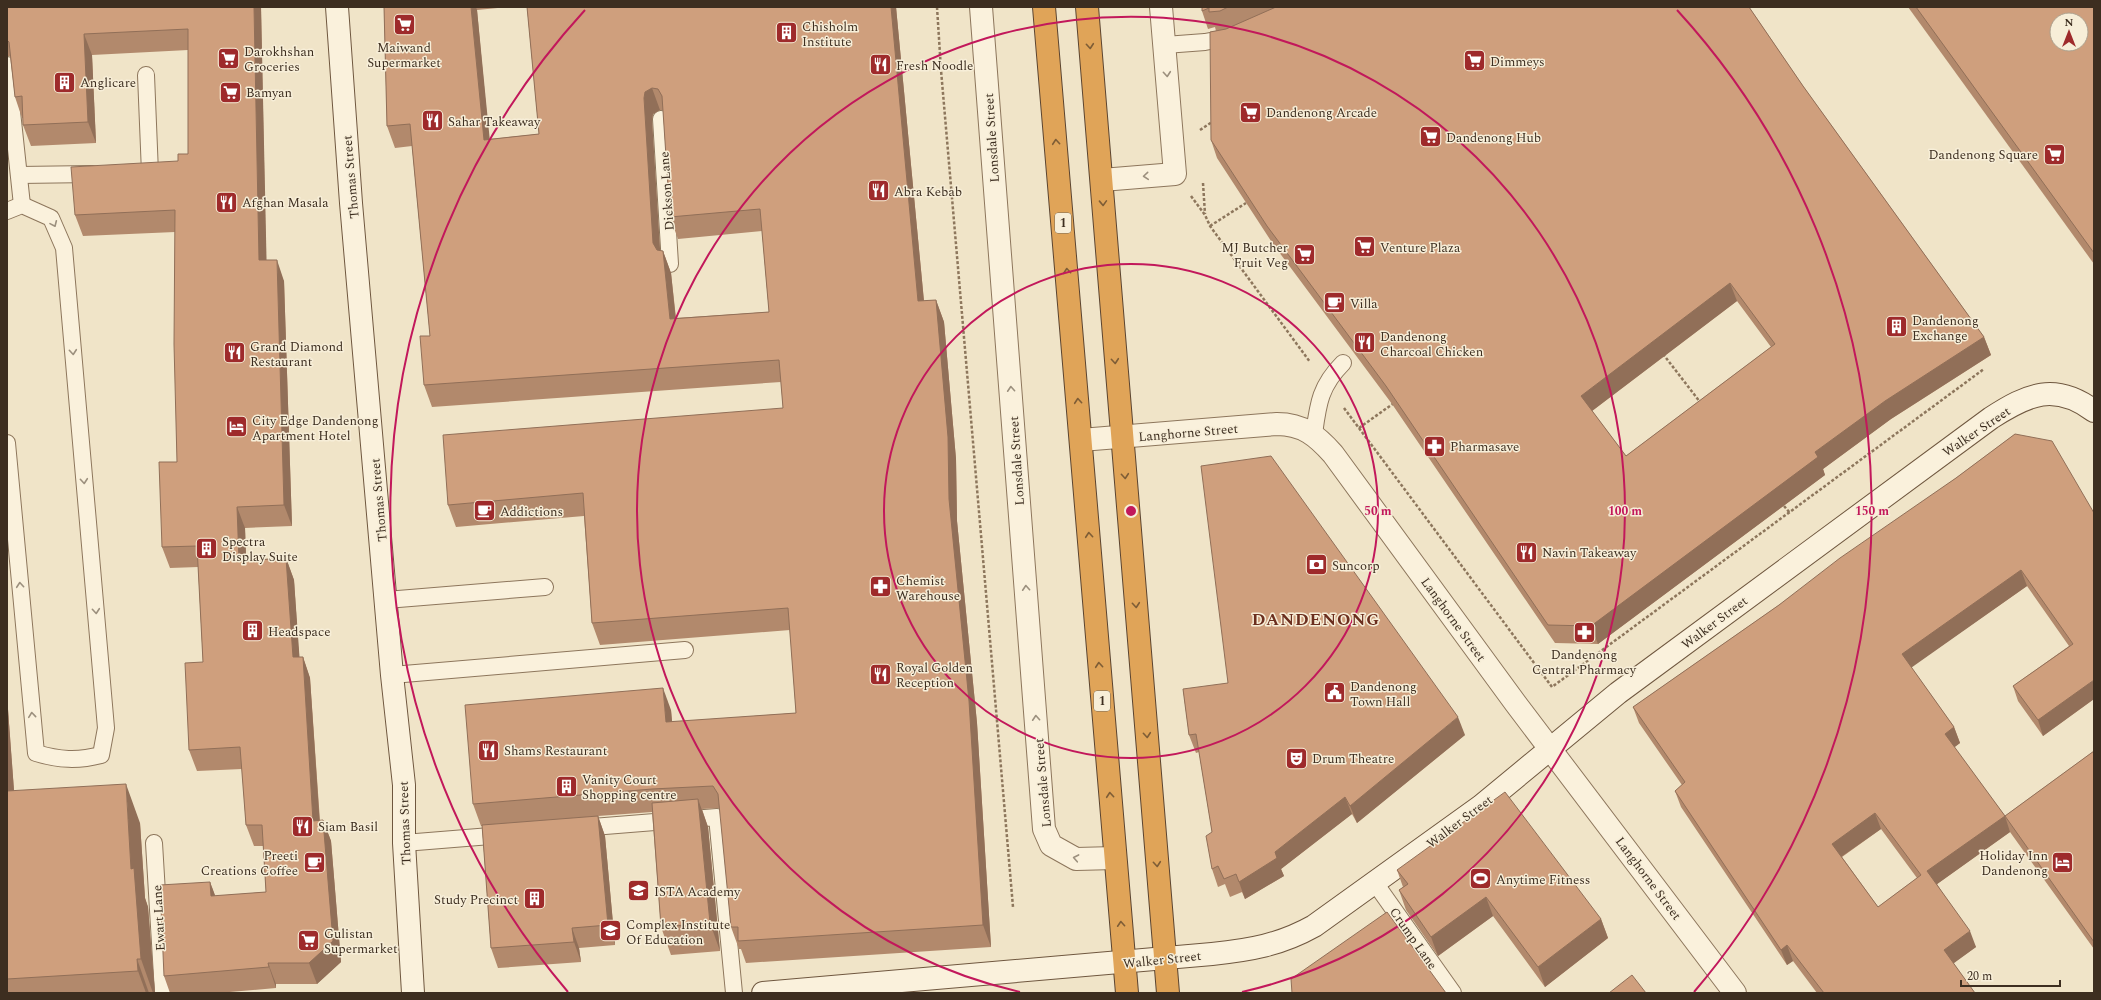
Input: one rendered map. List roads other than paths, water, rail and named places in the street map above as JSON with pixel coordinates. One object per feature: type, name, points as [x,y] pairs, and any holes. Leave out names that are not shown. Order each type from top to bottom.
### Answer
[{"type":"highway","name":"1","points":[[1044,7],[1127,993]]},
{"type":"highway","points":[[1087,7],[1164,959],[1168,993]]},
{"type":"street","name":"Thomas Street","points":[[336,7],[351,203],[392,675],[404,785],[404,843],[413,993]]},
{"type":"street","name":"Lonsdale Street","points":[[982,7],[1044,829],[1051,845],[1076,859],[1115,858]]},
{"type":"street","points":[[1102,180],[1175,174],[1161,7]]},
{"type":"street","name":"Walker Street","points":[[763,993],[1124,963],[1237,952],[1287,940],[1314,926],[1481,806],[1549,748],[1618,693],[1976,428],[2005,409],[2022,401],[2054,393],[2069,396],[2094,411]]},
{"type":"street","name":"Langhorne Street","points":[[1081,440],[1277,424],[1294,426],[1314,434],[1334,454],[1549,748],[1734,993]]},
{"type":"lane","points":[[1165,45],[1218,41],[1247,31]]},
{"type":"lane","points":[[7,65],[19,175],[14,208],[51,218],[64,248],[106,728],[101,754],[85,759],[56,759],[36,753],[7,443]]},
{"type":"lane","points":[[19,175],[150,173],[146,75]]},
{"type":"lane","name":"Dickson Lane","points":[[661,119],[670,264]]},
{"type":"lane","points":[[1314,434],[1318,407],[1325,383],[1343,363]]},
{"type":"lane","points":[[386,600],[544,587]]},
{"type":"lane","points":[[392,675],[685,650]]},
{"type":"lane","points":[[568,829],[717,817],[734,993]]},
{"type":"lane","points":[[404,843],[521,833]]},
{"type":"lane","name":"Ewart Lane","points":[[154,843],[163,993]]},
{"type":"lane","name":"Crump Lane","points":[[1375,883],[1453,993]]},
{"type":"place","name":"Maiwand Supermarket","points":[[404,25]]},
{"type":"place","name":"Chisholm Institute","points":[[787,33]]},
{"type":"place","name":"Darokhshan Groceries","points":[[229,58]]},
{"type":"place","name":"Dimmeys","points":[[1475,61]]},
{"type":"place","name":"Fresh Noodle","points":[[881,65]]},
{"type":"place","name":"Anglicare","points":[[64,82]]},
{"type":"place","name":"Bamyan","points":[[230,92]]},
{"type":"place","name":"Dandenong Arcade","points":[[1250,112]]},
{"type":"place","name":"Sahar Takeaway","points":[[433,121]]},
{"type":"place","name":"Dandenong Hub","points":[[1430,137]]},
{"type":"place","name":"Dandenong Square","points":[[2054,154]]},
{"type":"place","name":"Abra Kebab","points":[[878,191]]},
{"type":"place","name":"Afghan Masala","points":[[226,202]]},
{"type":"place","name":"Venture Plaza","points":[[1365,247]]},
{"type":"place","name":"MJ Butcher Fruit Veg","points":[[1304,254]]},
{"type":"place","name":"Villa","points":[[1334,303]]},
{"type":"place","name":"Dandenong Exchange","points":[[1897,327]]},
{"type":"place","name":"Dandenong Charcoal Chicken","points":[[1364,343]]},
{"type":"place","name":"Grand Diamond Restaurant","points":[[234,353]]},
{"type":"place","name":"City Edge Dandenong Apartment Hotel","points":[[236,427]]},
{"type":"place","name":"Pharmasave","points":[[1434,446]]},
{"type":"place","name":"Addictions","points":[[484,511]]},
{"type":"place","name":"Spectra Display Suite","points":[[207,548]]},
{"type":"place","name":"Navin Takeaway","points":[[1526,552]]},
{"type":"place","name":"Suncorp","points":[[1317,565]]},
{"type":"place","name":"Chemist Warehouse","points":[[880,587]]},
{"type":"place","name":"Headspace","points":[[253,631]]},
{"type":"place","name":"Dandenong Central Pharmacy","points":[[1584,632]]},
{"type":"place","name":"Royal Golden Reception","points":[[880,674]]},
{"type":"place","name":"Dandenong Town Hall","points":[[1335,693]]},
{"type":"place","name":"Shams Restaurant","points":[[488,750]]},
{"type":"place","name":"Drum Theatre","points":[[1297,758]]},
{"type":"place","name":"Vanity Court Shopping centre","points":[[567,786]]},
{"type":"place","name":"Siam Basil","points":[[303,826]]},
{"type":"place","name":"Preeti Creations Coffee","points":[[314,862]]},
{"type":"place","name":"Holiday Inn Dandenong","points":[[2063,862]]},
{"type":"place","name":"Anytime Fitness","points":[[1480,879]]},
{"type":"place","name":"ISTA Academy","points":[[638,891]]},
{"type":"place","name":"Study Precinct","points":[[534,899]]},
{"type":"place","name":"Complex Institute Of Education","points":[[610,931]]},
{"type":"place","name":"Gulistan Supermarket","points":[[309,940]]},
{"type":"district","name":"DANDENONG","points":[[1316,619]]}]
